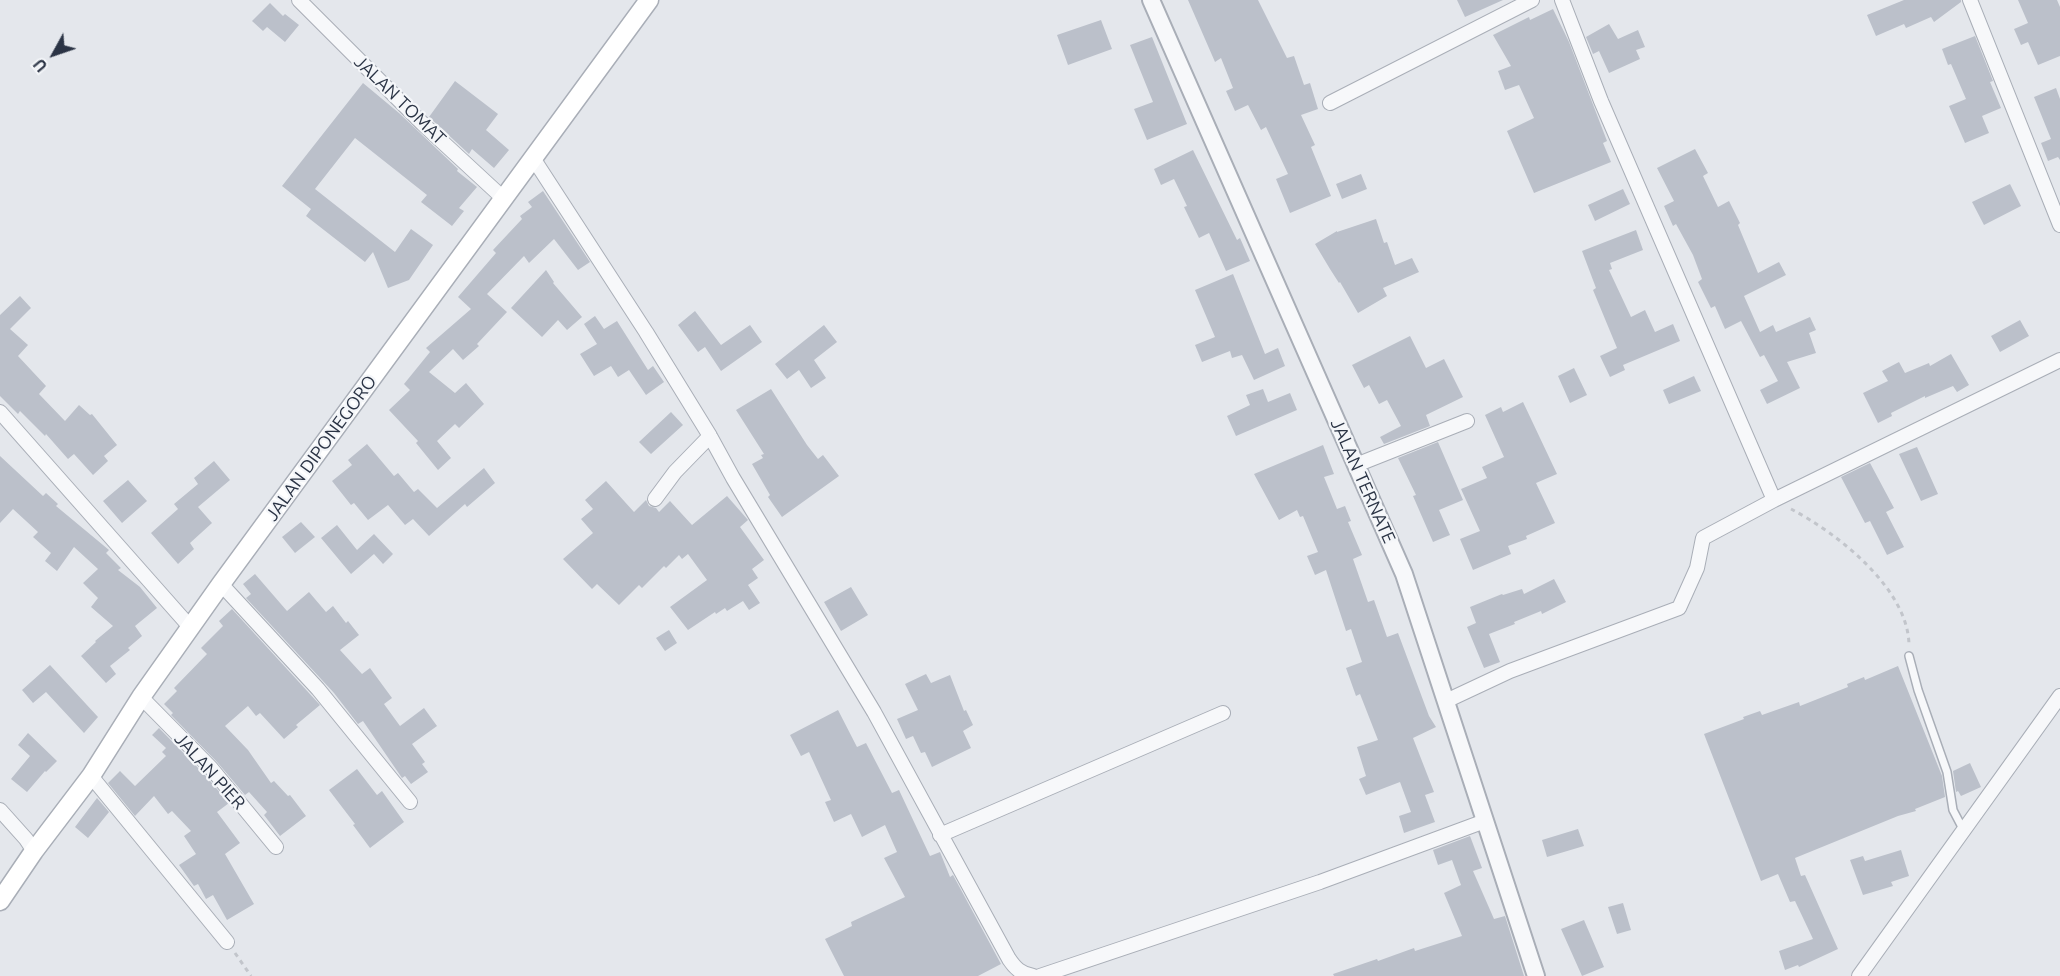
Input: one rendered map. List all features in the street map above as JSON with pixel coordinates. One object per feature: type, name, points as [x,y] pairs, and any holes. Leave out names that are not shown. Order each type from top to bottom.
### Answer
[{"type":"main road","name":"JALAN DIPONEGORO","points":[[0,901],[91,776],[141,697],[221,584],[649,0]]},
{"type":"street","name":"JALAN TOMAT","points":[[299,0],[423,124],[503,198]]},
{"type":"street","points":[[1330,103],[1532,0]]},
{"type":"street","points":[[1562,0],[1601,101],[1774,500]]},
{"type":"street","points":[[1970,0],[2060,225]]},
{"type":"street","name":"JALAN TERNATE","points":[[1154,1],[1404,574],[1536,976]]},
{"type":"street","points":[[533,158],[646,332],[710,436],[874,712],[1009,959],[1025,975],[1033,976]]},
{"type":"street","points":[[1446,700],[1510,671],[1679,608],[1696,568],[1703,538],[1774,500],[2060,360]]},
{"type":"street","points":[[0,412],[191,628]]},
{"type":"street","points":[[1356,465],[1467,421]]},
{"type":"street","points":[[655,498],[675,472],[710,436]]},
{"type":"street","points":[[221,584],[318,689],[410,802]]},
{"type":"street","points":[[1858,976],[2060,696]]},
{"type":"street","name":"JALAN PIER","points":[[141,697],[211,768],[276,847]]},
{"type":"street","points":[[940,835],[1223,713]]},
{"type":"street","points":[[91,776],[227,942]]},
{"type":"street","points":[[0,810],[26,839],[34,852]]},
{"type":"street","points":[[1045,975],[1320,882],[1485,821]]},
{"type":"lane","points":[[1909,656],[1918,690],[1947,772],[1953,810],[1964,831]]},
{"type":"path","points":[[1774,500],[1836,537],[1875,573],[1899,605],[1909,633],[1909,656]]},
{"type":"path","points":[[227,942],[251,976]]},
{"type":"building","points":[[1188,0],[1258,0],[1287,58],[1294,56],[1304,85],[1310,83],[1318,109],[1301,115],[1315,145],[1311,147],[1331,196],[1290,213],[1276,179],[1288,174],[1266,127],[1261,130],[1248,105],[1235,111],[1226,91],[1233,88],[1221,58],[1215,62]]},
{"type":"building","points":[[1457,0],[1503,0],[1465,17]]},
{"type":"building","points":[[1904,0],[1961,0],[1961,2],[1934,22],[1931,17],[1906,28],[1904,24],[1876,36],[1867,15]]},
{"type":"building","points":[[2018,0],[2057,0],[2060,7],[2060,56],[2038,65],[2028,42],[2021,45],[2014,29],[2028,23]]},
{"type":"building","points":[[270,3],[283,16],[285,14],[299,25],[285,42],[267,27],[263,31],[252,21]]},
{"type":"building","points":[[1553,9],[1569,42],[1607,141],[1603,143],[1611,162],[1534,193],[1507,131],[1534,118],[1519,85],[1505,90],[1498,71],[1511,66],[1493,35],[1529,17],[1530,20]]},
{"type":"building","points":[[1101,20],[1112,49],[1068,65],[1057,35]]},
{"type":"building","points":[[1609,24],[1618,39],[1638,30],[1645,47],[1636,50],[1640,59],[1609,73],[1599,51],[1593,54],[1586,37]]},
{"type":"building","points":[[1975,36],[2001,108],[1982,116],[1989,133],[1965,143],[1949,106],[1966,99],[1942,49]]},
{"type":"building","points":[[1152,37],[1187,124],[1147,140],[1134,109],[1153,102],[1130,45]]},
{"type":"building","points":[[455,81],[498,114],[486,130],[509,150],[494,168],[472,149],[469,154],[429,117]]},
{"type":"building","points":[[363,83],[399,113],[458,169],[457,171],[477,187],[459,208],[464,211],[452,226],[421,202],[427,195],[355,138],[315,189],[395,252],[411,229],[433,245],[409,280],[388,288],[373,252],[365,262],[306,216],[311,209],[282,186]]},
{"type":"building","points":[[2056,88],[2060,99],[2060,160],[2058,157],[2048,161],[2041,143],[2051,139],[2034,97]]},
{"type":"building","points":[[1695,149],[1708,173],[1703,176],[1718,207],[1729,201],[1740,223],[1738,225],[1758,273],[1779,262],[1786,275],[1744,296],[1760,332],[1773,325],[1776,332],[1810,317],[1816,330],[1809,333],[1816,353],[1787,362],[1800,388],[1767,404],[1760,390],[1778,381],[1764,355],[1760,357],[1741,321],[1725,329],[1715,306],[1711,308],[1698,282],[1702,279],[1693,255],[1676,224],[1673,226],[1664,206],[1674,201],[1657,168]]},
{"type":"building","points":[[1193,150],[1237,240],[1240,238],[1250,261],[1226,271],[1209,233],[1199,238],[1174,179],[1161,185],[1154,169]]},
{"type":"building","points":[[1361,174],[1367,189],[1342,199],[1336,184]]},
{"type":"building","points":[[2010,184],[2021,206],[1984,225],[1972,202]]},
{"type":"building","points":[[1623,189],[1630,204],[1595,221],[1588,205]]},
{"type":"building","points":[[543,191],[590,262],[578,270],[554,239],[529,263],[524,256],[487,294],[507,312],[477,344],[479,346],[463,360],[453,349],[429,372],[455,393],[466,383],[484,404],[459,428],[455,424],[437,441],[451,458],[438,470],[416,443],[418,441],[389,410],[410,390],[404,384],[430,352],[426,348],[471,309],[458,297],[496,253],[493,250],[522,219],[520,216],[532,207],[528,202]]},
{"type":"building","points":[[1376,219],[1395,265],[1412,258],[1419,272],[1383,288],[1387,296],[1358,313],[1315,244],[1337,231]]},
{"type":"building","points":[[1636,230],[1643,250],[1610,263],[1612,269],[1609,270],[1631,317],[1645,310],[1655,332],[1673,324],[1680,341],[1623,365],[1625,370],[1610,377],[1600,356],[1617,348],[1593,290],[1596,288],[1582,251]]},
{"type":"building","points":[[546,270],[553,283],[582,317],[567,330],[558,320],[542,337],[511,308]]},
{"type":"building","points":[[1233,274],[1265,354],[1278,348],[1285,366],[1254,380],[1242,355],[1232,358],[1230,351],[1202,362],[1195,345],[1215,337],[1195,290]]},
{"type":"building","points":[[20,296],[31,308],[10,329],[28,345],[18,356],[46,386],[39,394],[65,421],[79,405],[90,415],[92,414],[117,445],[104,456],[108,461],[93,475],[74,454],[68,459],[46,434],[45,436],[20,411],[18,414],[0,396],[0,315]]},
{"type":"building","points":[[695,311],[721,345],[750,325],[762,342],[721,371],[705,347],[698,352],[678,325]]},
{"type":"building","points":[[595,316],[604,329],[617,321],[648,370],[653,366],[664,382],[646,395],[629,370],[618,377],[611,366],[594,376],[580,354],[597,344],[584,324]]},
{"type":"building","points":[[2020,320],[2029,336],[2000,352],[1991,336]]},
{"type":"building","points":[[824,325],[837,342],[814,360],[826,378],[811,388],[799,370],[787,379],[775,364]]},
{"type":"building","points":[[1410,336],[1426,368],[1444,359],[1463,397],[1426,415],[1430,426],[1384,444],[1380,437],[1401,426],[1387,400],[1379,404],[1369,385],[1364,388],[1352,365]]},
{"type":"building","points":[[1951,354],[1969,385],[1957,392],[1953,386],[1925,398],[1925,396],[1891,413],[1892,416],[1878,423],[1863,393],[1888,381],[1882,371],[1899,362],[1905,373],[1929,363],[1930,366]]},
{"type":"building","points":[[1574,368],[1587,395],[1570,403],[1558,376]]},
{"type":"building","points":[[1694,376],[1701,391],[1669,404],[1663,390]]},
{"type":"building","points":[[771,389],[807,445],[818,459],[823,455],[839,476],[782,517],[768,497],[770,495],[752,464],[763,458],[761,455],[764,454],[736,410]]},
{"type":"building","points":[[1263,389],[1268,402],[1290,393],[1297,410],[1236,436],[1227,416],[1250,405],[1246,395]]},
{"type":"building","points":[[1523,402],[1557,474],[1536,483],[1555,523],[1526,536],[1527,539],[1508,546],[1511,554],[1473,570],[1460,539],[1480,531],[1461,489],[1487,478],[1482,467],[1504,457],[1485,415],[1501,407],[1503,412]]},
{"type":"building","points":[[671,412],[683,425],[651,454],[639,442]]},
{"type":"building","points":[[1438,442],[1463,500],[1439,510],[1450,535],[1433,542],[1413,496],[1416,495],[1398,458]]},
{"type":"building","points":[[367,444],[394,476],[398,473],[414,492],[418,489],[437,508],[484,468],[495,483],[467,507],[465,504],[429,536],[413,519],[405,525],[388,505],[368,520],[354,503],[351,505],[332,481],[352,465],[348,460]]},
{"type":"building","points":[[1323,445],[1334,474],[1324,477],[1337,509],[1345,506],[1351,521],[1348,522],[1362,555],[1353,559],[1368,602],[1374,600],[1387,637],[1398,633],[1429,716],[1436,727],[1413,738],[1434,792],[1425,795],[1435,822],[1404,833],[1399,816],[1411,812],[1400,782],[1366,795],[1359,779],[1366,776],[1357,747],[1378,740],[1360,694],[1356,696],[1346,668],[1362,662],[1351,629],[1346,631],[1326,570],[1315,575],[1307,556],[1318,552],[1303,516],[1300,517],[1297,510],[1279,520],[1254,474]]},
{"type":"building","points":[[1917,447],[1938,494],[1921,501],[1899,454]]},
{"type":"building","points":[[0,456],[43,496],[46,493],[58,504],[56,506],[109,550],[106,553],[121,568],[118,570],[140,587],[157,608],[135,626],[142,636],[128,648],[130,650],[110,666],[116,674],[106,683],[81,656],[113,626],[91,607],[98,598],[83,583],[98,569],[74,547],[57,571],[45,561],[51,553],[33,537],[38,532],[13,509],[0,523]]},
{"type":"building","points":[[214,461],[230,480],[198,507],[212,523],[190,543],[194,549],[178,564],[151,533],[178,509],[174,504],[198,484],[194,478]]},
{"type":"building","points":[[1870,463],[1894,508],[1886,512],[1904,547],[1887,555],[1870,521],[1865,523],[1841,477]]},
{"type":"building","points":[[128,480],[147,501],[122,523],[103,501]]},
{"type":"building","points":[[606,481],[634,512],[646,500],[649,506],[656,508],[659,512],[670,501],[692,525],[727,496],[748,520],[740,527],[764,560],[752,569],[758,578],[748,585],[760,603],[749,610],[743,601],[727,611],[725,608],[716,614],[715,612],[688,630],[670,607],[707,580],[688,554],[682,559],[679,555],[666,568],[664,566],[642,588],[639,585],[619,605],[597,584],[592,589],[563,559],[593,533],[581,519],[593,509],[585,500]]},
{"type":"building","points":[[301,522],[315,537],[295,553],[282,537]]},
{"type":"building","points":[[337,525],[357,550],[374,534],[393,554],[383,564],[374,554],[351,574],[321,538]]},
{"type":"building","points":[[255,574],[287,611],[309,592],[326,612],[333,606],[346,623],[348,621],[359,635],[340,650],[362,674],[370,668],[392,698],[384,704],[400,726],[424,708],[437,726],[412,744],[425,762],[422,764],[428,772],[411,784],[405,776],[402,778],[363,721],[358,724],[334,693],[246,598],[251,594],[243,584]]},
{"type":"building","points":[[1554,579],[1566,602],[1542,614],[1541,611],[1489,634],[1500,662],[1484,668],[1467,627],[1476,623],[1470,607],[1502,594],[1522,589],[1524,594]]},
{"type":"building","points":[[851,587],[868,615],[841,631],[824,602]]},
{"type":"building","points":[[232,609],[320,705],[296,725],[298,727],[284,739],[260,713],[256,716],[248,706],[225,726],[248,750],[271,783],[274,781],[288,796],[290,795],[306,816],[280,836],[264,815],[267,812],[249,792],[245,795],[217,762],[171,715],[173,713],[164,704],[177,691],[174,688],[207,654],[201,648],[223,626],[219,621]]},
{"type":"building","points":[[669,630],[677,643],[665,651],[656,638]]},
{"type":"building","points":[[50,665],[98,717],[84,733],[46,692],[33,703],[22,690]]},
{"type":"building","points":[[1898,666],[1942,776],[1945,797],[1915,809],[1916,811],[1898,816],[1795,858],[1801,876],[1805,875],[1838,949],[1799,967],[1798,965],[1785,970],[1779,951],[1813,939],[1795,901],[1790,902],[1778,874],[1761,881],[1704,734],[1760,711],[1762,715],[1799,702],[1800,706],[1848,687],[1847,684],[1864,677],[1865,680]]},
{"type":"building","points":[[926,674],[931,683],[950,675],[964,711],[966,710],[973,725],[963,731],[971,748],[932,767],[925,752],[921,753],[913,736],[906,739],[897,719],[918,710],[905,684]]},
{"type":"building","points":[[838,710],[857,747],[866,743],[892,793],[899,790],[930,856],[940,852],[950,877],[953,875],[1001,964],[978,976],[844,976],[825,939],[852,926],[851,922],[905,897],[884,858],[897,852],[885,825],[862,837],[851,814],[834,822],[825,802],[831,800],[809,752],[801,756],[790,735]]},
{"type":"building","points":[[159,728],[229,803],[217,812],[240,843],[225,854],[254,904],[227,920],[213,895],[206,899],[198,884],[194,886],[179,865],[196,854],[184,836],[191,831],[172,811],[168,814],[154,796],[135,816],[108,783],[120,771],[135,786],[166,756],[162,752],[166,748],[152,735]]},
{"type":"building","points":[[28,733],[57,761],[27,792],[11,779],[30,756],[18,745]]},
{"type":"building","points":[[1970,763],[1981,787],[1961,796],[1958,791],[1956,792],[1953,771]]},
{"type":"building","points":[[357,769],[377,795],[382,791],[404,822],[370,848],[329,790]]},
{"type":"building","points":[[97,798],[109,812],[88,838],[75,827]]},
{"type":"building","points":[[1578,829],[1584,846],[1547,857],[1542,840]]},
{"type":"building","points":[[1470,836],[1482,868],[1473,871],[1494,919],[1505,916],[1524,976],[1334,976],[1333,974],[1377,959],[1378,961],[1414,948],[1415,951],[1462,936],[1444,893],[1461,885],[1452,860],[1438,865],[1433,850]]},
{"type":"building","points":[[1901,850],[1909,876],[1891,882],[1893,886],[1863,895],[1850,860],[1863,856],[1865,861]]},
{"type":"building","points":[[1623,903],[1631,930],[1617,934],[1608,907]]},
{"type":"building","points":[[1584,920],[1604,967],[1582,976],[1561,929]]}]
